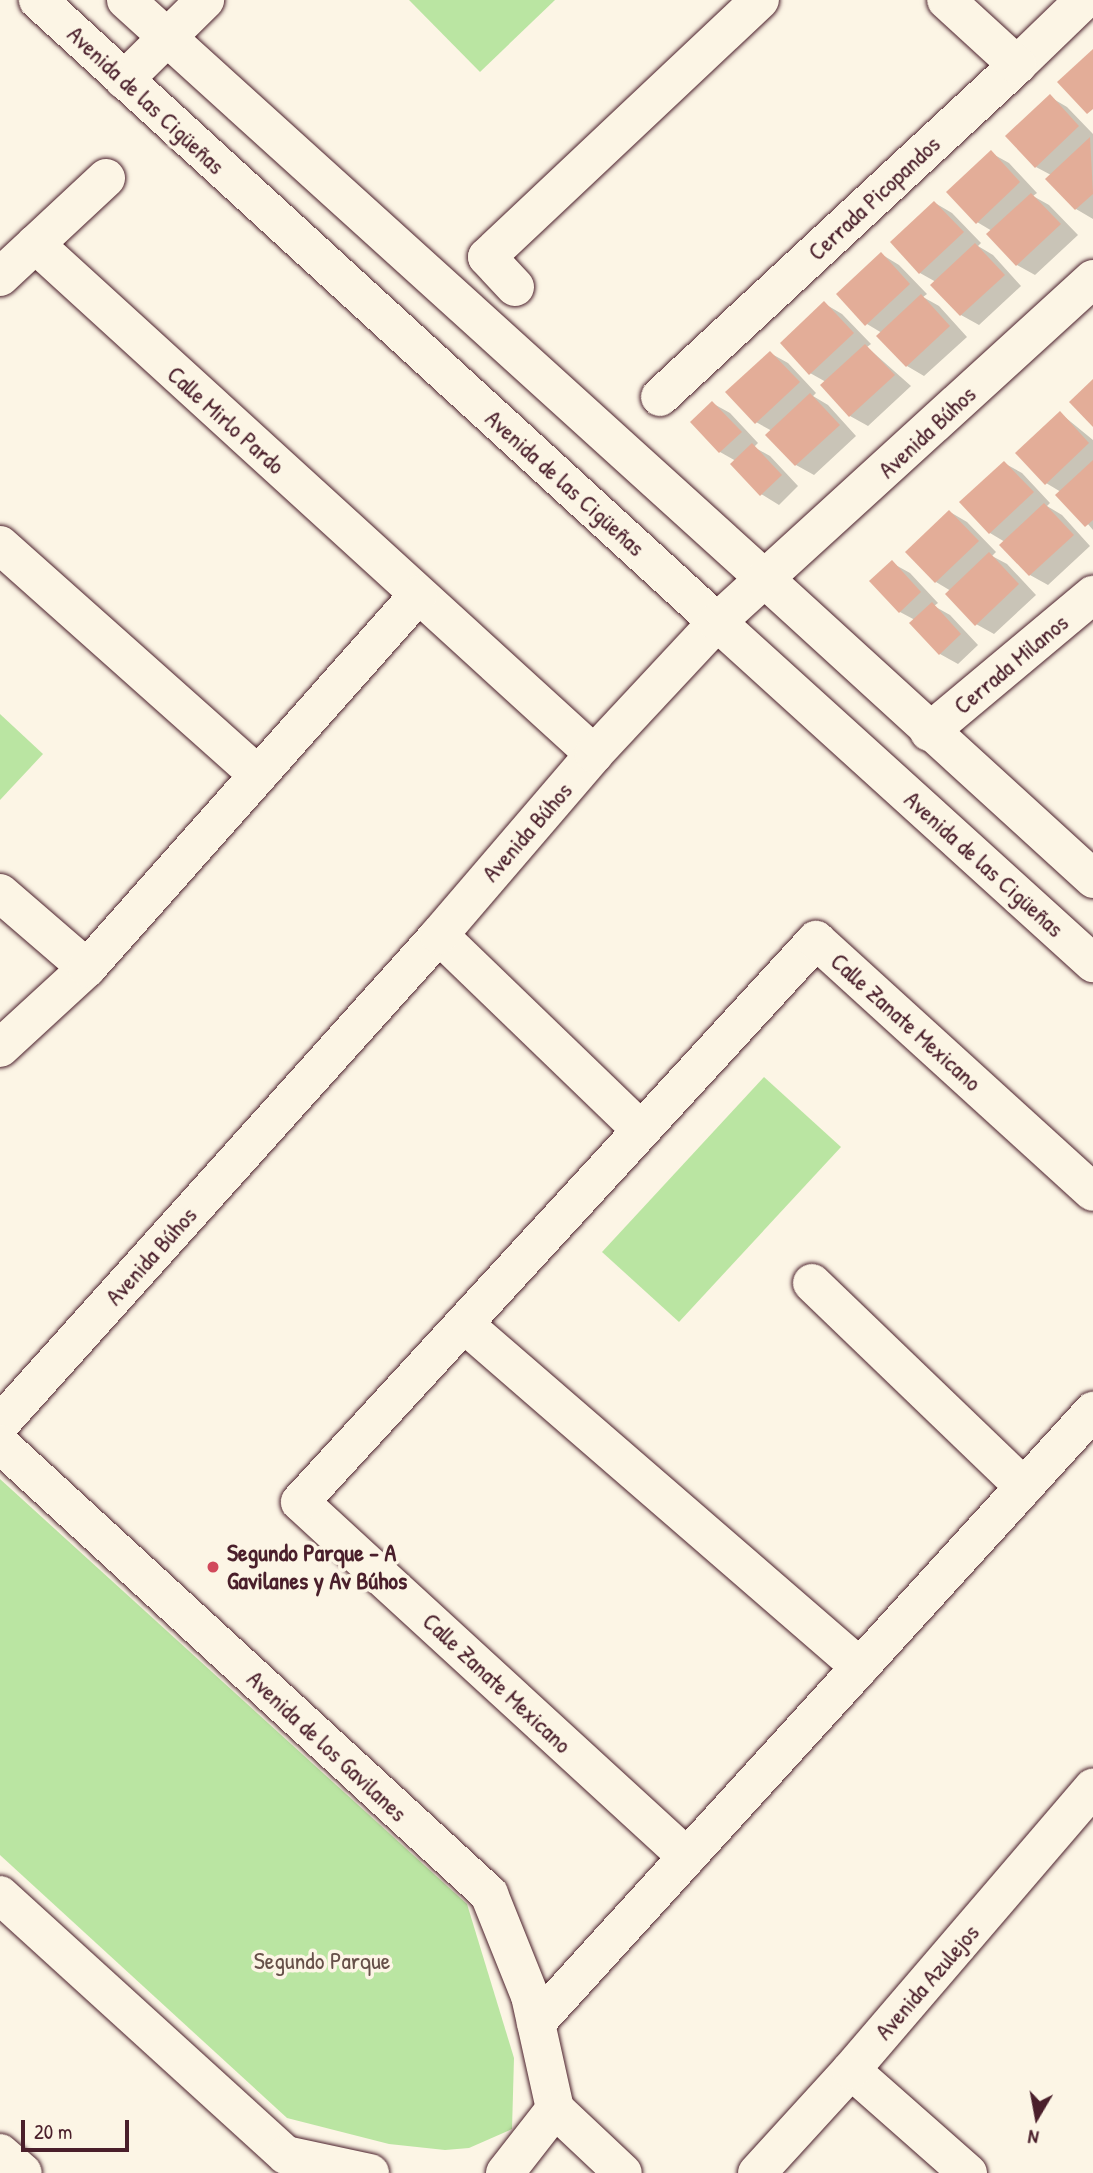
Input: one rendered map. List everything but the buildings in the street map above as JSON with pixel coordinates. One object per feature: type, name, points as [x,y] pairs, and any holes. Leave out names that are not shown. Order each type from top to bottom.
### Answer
[{"type":"street","name":"Avenida de las Cigüeñas","points":[[38,0],[1093,963]]},
{"type":"street","points":[[126,0],[1093,879]]},
{"type":"street","points":[[124,80],[165,35],[205,0]]},
{"type":"street","points":[[515,287],[487,257],[760,0]]},
{"type":"street","points":[[946,0],[1017,65]]},
{"type":"street","name":"Cerrada Picopandos","points":[[660,397],[1084,0]]},
{"type":"street","points":[[0,277],[106,178]]},
{"type":"street","name":"Calle Mirlo Pardo","points":[[35,244],[594,754]]},
{"type":"street","name":"Avenida Búhos","points":[[0,1424],[439,935],[594,754],[717,622],[1093,279]]},
{"type":"street","points":[[0,545],[258,775]]},
{"type":"street","points":[[0,1048],[87,968],[418,595]]},
{"type":"street","name":"Cerrada Milanos","points":[[929,732],[1093,595]]},
{"type":"street","points":[[0,893],[87,968]]},
{"type":"street","points":[[439,935],[641,1130]]},
{"type":"street","name":"Calle Zanate Mexicano","points":[[687,1857],[300,1502],[816,940],[1093,1192]]},
{"type":"street","points":[[812,1283],[1024,1487]]},
{"type":"street","points":[[464,1324],[860,1667]]},
{"type":"street","points":[[536,2023],[1093,1411]]},
{"type":"street","name":"Avenida de los Gavilanes","points":[[0,1444],[488,1895],[530,1996],[555,2109]]},
{"type":"street","name":"Avenida Azulejos","points":[[757,2173],[851,2070],[1093,1788]]},
{"type":"street","points":[[0,1895],[286,2155],[368,2173]]},
{"type":"street","points":[[851,2070],[968,2173]]},
{"type":"street","points":[[505,2173],[555,2109],[623,2173]]},
{"type":"street","points":[[0,2153],[23,2173]]},
{"type":"green space","points":[[409,0],[555,0],[480,72]]},
{"type":"green space","points":[[0,714],[43,754],[0,800]]},
{"type":"green space","points":[[764,1077],[841,1147],[679,1322],[602,1252]]},
{"type":"green space","name":"Segundo Parque","points":[[0,1479],[467,1904],[514,2058],[512,2129],[469,2148],[445,2150],[389,2144],[287,2118],[0,1855]]},
{"type":"place","name":"Segundo Parque - A Gavilanes y Av Búhos","points":[[213,1567]]}]
